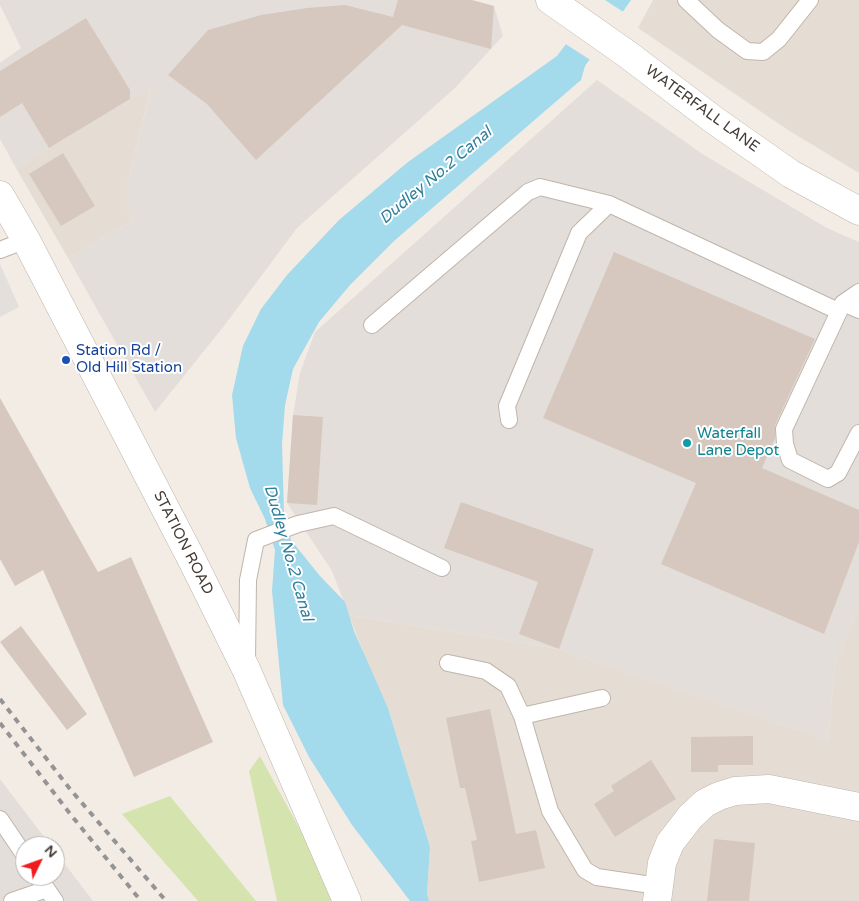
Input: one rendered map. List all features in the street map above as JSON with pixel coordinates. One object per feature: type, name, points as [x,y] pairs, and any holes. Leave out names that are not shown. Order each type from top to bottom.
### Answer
[{"type":"street","name":"WATERFALL LANE","points":[[550,0],[783,168],[859,211]]},
{"type":"street","name":"STATION ROAD","points":[[0,195],[26,240],[192,560],[246,669],[346,901]]},
{"type":"street","points":[[657,894],[662,863],[670,843],[690,817],[705,804],[719,796],[735,791],[769,789],[859,807]]},
{"type":"lane","points":[[686,0],[718,30],[747,52],[763,52],[780,39],[810,0]]},
{"type":"lane","points":[[372,326],[528,192],[540,187],[609,204],[840,307],[859,310]]},
{"type":"lane","points":[[508,420],[507,406],[579,233],[609,204]]},
{"type":"lane","points":[[0,250],[26,240]]},
{"type":"lane","points":[[859,292],[840,307],[784,429],[785,444],[790,460],[828,479],[838,473],[859,434]]},
{"type":"lane","points":[[246,669],[248,580],[256,540],[298,524],[334,516],[442,568]]},
{"type":"lane","points":[[448,663],[486,672],[508,686],[522,716],[550,811],[585,870],[597,877],[657,894]]},
{"type":"lane","points":[[522,716],[602,698]]},
{"type":"lane","points":[[0,819],[15,841]]},
{"type":"lane","points":[[12,901],[47,889]]},
{"type":"shaded area","points":[[0,0],[463,0],[494,6],[503,36],[454,89],[297,228],[224,326],[155,412],[68,258],[132,221],[127,210],[127,185],[151,88],[16,168],[0,139],[0,63],[21,48],[0,5]]},
{"type":"shaded area","points":[[653,0],[859,0],[859,173],[788,130],[638,28]]},
{"type":"shaded area","points":[[597,80],[704,155],[827,228],[859,242],[859,607],[835,664],[828,740],[559,649],[349,615],[332,571],[287,503],[293,415],[300,373],[315,332]]},
{"type":"shaded area","points":[[151,87],[127,185],[127,210],[132,221],[68,258],[16,168]]},
{"type":"shaded area","points":[[0,264],[19,307],[0,317]]},
{"type":"shaded area","points":[[859,607],[859,901],[429,901],[427,893],[430,847],[388,708],[368,665],[349,615],[559,649],[828,740],[835,664]]},
{"type":"shaded area","points":[[0,779],[43,836],[15,836],[15,886],[65,886],[65,864],[93,901],[0,901]]},
{"type":"green space","points":[[260,756],[322,870],[335,901],[277,901],[249,771]]},
{"type":"green space","points":[[170,796],[256,901],[198,901],[122,814]]},
{"type":"water","name":"Dudley No.2 Canal","points":[[599,0],[631,0],[585,66],[581,80],[394,241],[350,285],[319,322],[293,369],[285,405],[282,444],[284,513],[291,540],[320,576],[345,602],[354,631],[388,708],[430,847],[427,893],[429,901],[410,901],[352,825],[309,757],[283,705],[272,591],[275,550],[265,519],[250,488],[236,438],[232,395],[243,346],[261,309],[287,275],[339,220],[408,162],[557,56]]},
{"type":"pier","points":[[596,0],[605,0],[625,13],[592,61],[564,43]]},
{"type":"building","points":[[398,0],[472,0],[494,6],[491,49],[402,25],[256,160],[207,104],[168,75],[208,30],[261,15],[307,8],[345,5],[393,17]]},
{"type":"building","points":[[86,18],[130,90],[130,99],[49,148],[22,103],[0,117],[0,71]]},
{"type":"building","points":[[63,153],[95,206],[61,226],[29,174]]},
{"type":"building","name":"Waterfall Lane Depot","points":[[614,252],[815,339],[775,425],[775,438],[762,468],[859,510],[859,542],[824,634],[661,564],[696,483],[543,418]]},
{"type":"building","points":[[0,398],[98,572],[131,557],[213,742],[134,777],[43,570],[15,586],[0,559]]},
{"type":"building","points":[[293,415],[323,417],[317,505],[287,503]]},
{"type":"building","points":[[461,502],[594,549],[559,649],[519,634],[538,582],[444,548]]},
{"type":"building","points":[[21,626],[87,714],[67,730],[0,642]]},
{"type":"building","points":[[490,709],[516,834],[536,830],[545,868],[479,882],[471,841],[477,840],[465,788],[460,788],[446,718]]},
{"type":"building","points":[[753,736],[753,765],[718,765],[718,772],[691,772],[691,737]]},
{"type":"building","points":[[651,760],[676,799],[615,837],[594,804],[614,791],[611,786]]},
{"type":"building","points":[[714,839],[755,843],[749,901],[707,901]]},
{"type":"railway","points":[[0,699],[70,789],[166,901]]},
{"type":"railway","points":[[0,723],[141,901]]},
{"type":"place","name":"Station Rd / Old Hill Station","points":[[66,360]]},
{"type":"place","name":"Waterfall Lane Depot","points":[[687,443]]}]
